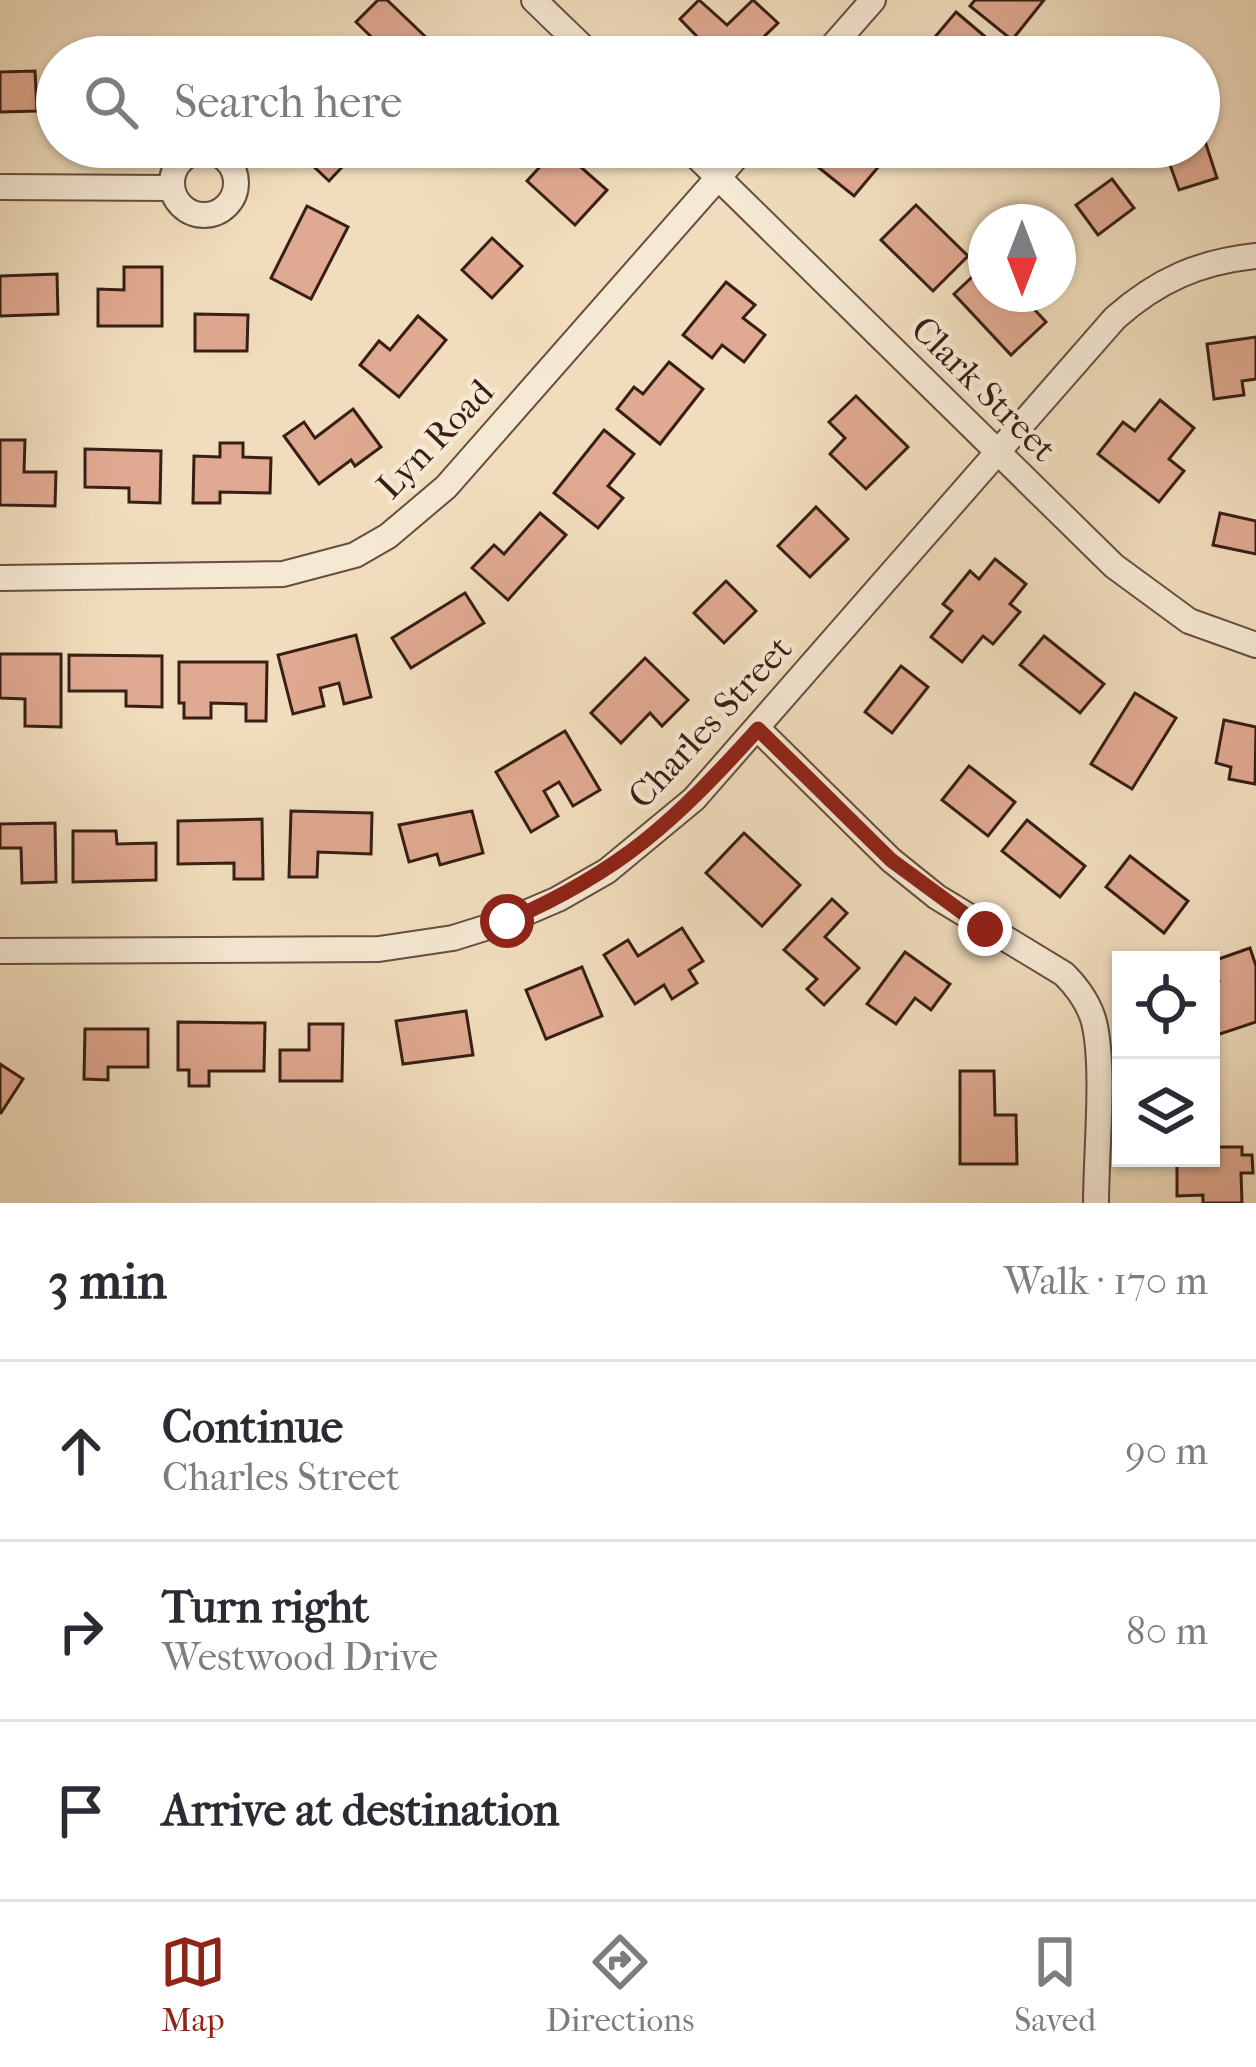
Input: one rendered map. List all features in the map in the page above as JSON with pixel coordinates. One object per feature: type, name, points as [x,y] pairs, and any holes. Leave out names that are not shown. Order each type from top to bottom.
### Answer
[{"type":"street","points":[[534,0],[571,36]]},
{"type":"street","points":[[842,36],[873,0]]},
{"type":"street","name":"Clark Street","points":[[709,168],[1114,566],[1189,621],[1256,645]]},
{"type":"street","name":"Lyn Road","points":[[0,578],[283,574],[355,555],[388,536],[446,487],[727,168]]},
{"type":"street","points":[[0,187],[172,188]]},
{"type":"street","name":"Charles Street","points":[[0,951],[379,949],[453,938],[507,921],[607,871],[694,800],[1115,318],[1140,296],[1191,268],[1256,256]]},
{"type":"street","points":[[758,729],[906,873],[985,929],[1064,974],[1077,987],[1087,1004],[1096,1040],[1096,1203]]},
{"type":"building","points":[[378,0],[387,0],[425,36],[370,36],[356,22]]},
{"type":"building","points":[[699,0],[727,25],[753,0],[778,23],[765,36],[697,36],[680,19]]},
{"type":"building","points":[[975,0],[1044,0],[1015,36],[1007,36],[970,6]]},
{"type":"building","points":[[956,12],[984,36],[936,36]]},
{"type":"building","points":[[35,71],[36,111],[0,112],[0,72]]},
{"type":"building","points":[[315,168],[341,168],[329,181]]},
{"type":"building","points":[[539,168],[582,168],[607,190],[575,225],[527,181]]},
{"type":"building","points":[[819,168],[877,168],[854,196]]},
{"type":"building","points":[[1171,168],[1214,168],[1217,178],[1179,190]]},
{"type":"building","points":[[1112,179],[1134,208],[1098,235],[1076,205]]},
{"type":"building","points":[[916,205],[968,256],[933,291],[881,240]]},
{"type":"building","points":[[307,206],[348,227],[311,299],[271,278]]},
{"type":"building","points":[[492,238],[522,266],[492,298],[462,270]]},
{"type":"building","points":[[124,267],[162,267],[162,326],[98,326],[98,289],[124,290]]},
{"type":"building","points":[[57,274],[58,314],[0,316],[0,276]]},
{"type":"building","points":[[968,281],[968,309],[954,294]]},
{"type":"building","points":[[726,282],[755,305],[743,318],[765,335],[744,362],[722,345],[712,358],[683,335]]},
{"type":"building","points":[[971,312],[1037,312],[1046,322],[1011,355]]},
{"type":"building","points":[[195,314],[248,315],[247,351],[195,351]]},
{"type":"building","points":[[418,316],[446,340],[399,397],[360,365],[379,341],[390,350]]},
{"type":"building","points":[[1256,337],[1256,379],[1242,381],[1244,395],[1214,399],[1207,344]]},
{"type":"building","points":[[669,362],[703,389],[660,444],[617,409],[634,387],[643,394]]},
{"type":"building","points":[[856,396],[908,447],[866,489],[830,454],[845,438],[829,422]]},
{"type":"building","points":[[1160,400],[1194,428],[1169,459],[1184,471],[1159,502],[1098,454],[1123,422],[1135,431]]},
{"type":"building","points":[[353,409],[381,447],[355,466],[351,460],[319,484],[284,436],[304,422],[315,438]]},
{"type":"building","points":[[604,430],[634,454],[608,486],[623,498],[598,528],[554,493]]},
{"type":"building","points":[[0,440],[25,440],[24,472],[56,472],[55,506],[0,505]]},
{"type":"building","points":[[220,443],[243,443],[243,457],[271,458],[270,493],[220,492],[220,503],[193,503],[194,456],[220,457]]},
{"type":"building","points":[[85,449],[161,451],[160,503],[129,502],[129,488],[85,487]]},
{"type":"building","points":[[816,507],[848,539],[810,577],[778,546]]},
{"type":"building","points":[[540,513],[566,535],[508,600],[472,568],[494,545],[504,554]]},
{"type":"building","points":[[1220,513],[1256,521],[1256,554],[1213,545]]},
{"type":"building","points":[[995,559],[1026,584],[1010,604],[1020,612],[993,644],[983,636],[962,662],[931,637],[952,611],[943,604],[970,571],[979,579]]},
{"type":"building","points":[[726,581],[756,611],[724,643],[694,613]]},
{"type":"building","points":[[465,593],[484,623],[411,668],[392,638]]},
{"type":"building","points":[[356,635],[371,697],[344,704],[339,683],[320,688],[324,706],[293,714],[278,655]]},
{"type":"building","points":[[1044,636],[1104,684],[1080,713],[1020,665]]},
{"type":"building","points":[[0,654],[61,654],[61,727],[25,726],[25,699],[0,698]]},
{"type":"building","points":[[69,655],[162,656],[162,707],[126,706],[126,691],[69,691]]},
{"type":"building","points":[[645,658],[688,700],[662,726],[650,713],[621,743],[591,713]]},
{"type":"building","points":[[179,662],[267,662],[266,721],[246,721],[246,704],[211,703],[211,718],[184,718],[184,703],[179,703]]},
{"type":"building","points":[[901,666],[928,687],[892,733],[865,712]]},
{"type":"building","points":[[1135,693],[1176,718],[1132,789],[1091,764]]},
{"type":"building","points":[[1224,720],[1256,727],[1255,784],[1229,779],[1231,767],[1216,763]]},
{"type":"building","points":[[565,731],[600,790],[573,806],[559,782],[544,791],[558,816],[531,832],[496,772]]},
{"type":"building","points":[[969,766],[1015,802],[988,836],[942,800]]},
{"type":"building","points":[[291,811],[372,813],[371,854],[318,852],[317,877],[289,877]]},
{"type":"building","points":[[472,811],[483,853],[440,865],[437,854],[409,862],[399,825]]},
{"type":"building","points":[[262,819],[263,879],[234,879],[234,863],[178,864],[178,821]]},
{"type":"building","points":[[1027,820],[1085,866],[1060,897],[1002,851]]},
{"type":"building","points":[[55,823],[56,882],[22,883],[21,848],[0,848],[0,824]]},
{"type":"building","points":[[73,831],[116,831],[117,844],[156,843],[156,880],[73,882]]},
{"type":"building","points":[[744,833],[800,885],[762,926],[706,873]]},
{"type":"building","points":[[1130,856],[1188,901],[1164,933],[1106,887]]},
{"type":"building","points":[[832,899],[847,913],[825,937],[859,968],[824,1005],[807,989],[817,979],[784,950]]},
{"type":"building","points":[[682,928],[703,961],[689,970],[697,983],[672,999],[664,985],[635,1004],[604,955],[628,940],[638,956]]},
{"type":"building","points":[[1250,948],[1256,966],[1256,1022],[1220,1034],[1220,959]]},
{"type":"building","points":[[905,952],[950,984],[931,1010],[915,998],[896,1024],[867,1004]]},
{"type":"building","points":[[582,967],[602,1016],[546,1039],[526,990]]},
{"type":"building","points":[[466,1011],[473,1055],[403,1064],[396,1021]]},
{"type":"building","points":[[178,1022],[265,1023],[264,1071],[209,1071],[209,1086],[189,1086],[189,1070],[178,1070]]},
{"type":"building","points":[[309,1024],[343,1024],[342,1081],[280,1081],[280,1050],[309,1050]]},
{"type":"building","points":[[85,1029],[148,1029],[148,1067],[108,1067],[108,1080],[84,1079]]},
{"type":"building","points":[[0,1064],[23,1079],[1,1113],[0,1113]]},
{"type":"building","points":[[960,1071],[994,1071],[995,1115],[1016,1115],[1017,1164],[960,1164]]},
{"type":"building","points":[[1220,1147],[1242,1147],[1242,1155],[1252,1155],[1253,1173],[1241,1173],[1242,1203],[1203,1203],[1203,1195],[1177,1196],[1177,1167],[1220,1167]]},
{"type":"route","points":[[507,921],[607,871],[652,837],[694,800],[758,729],[891,860],[985,929]]}]
